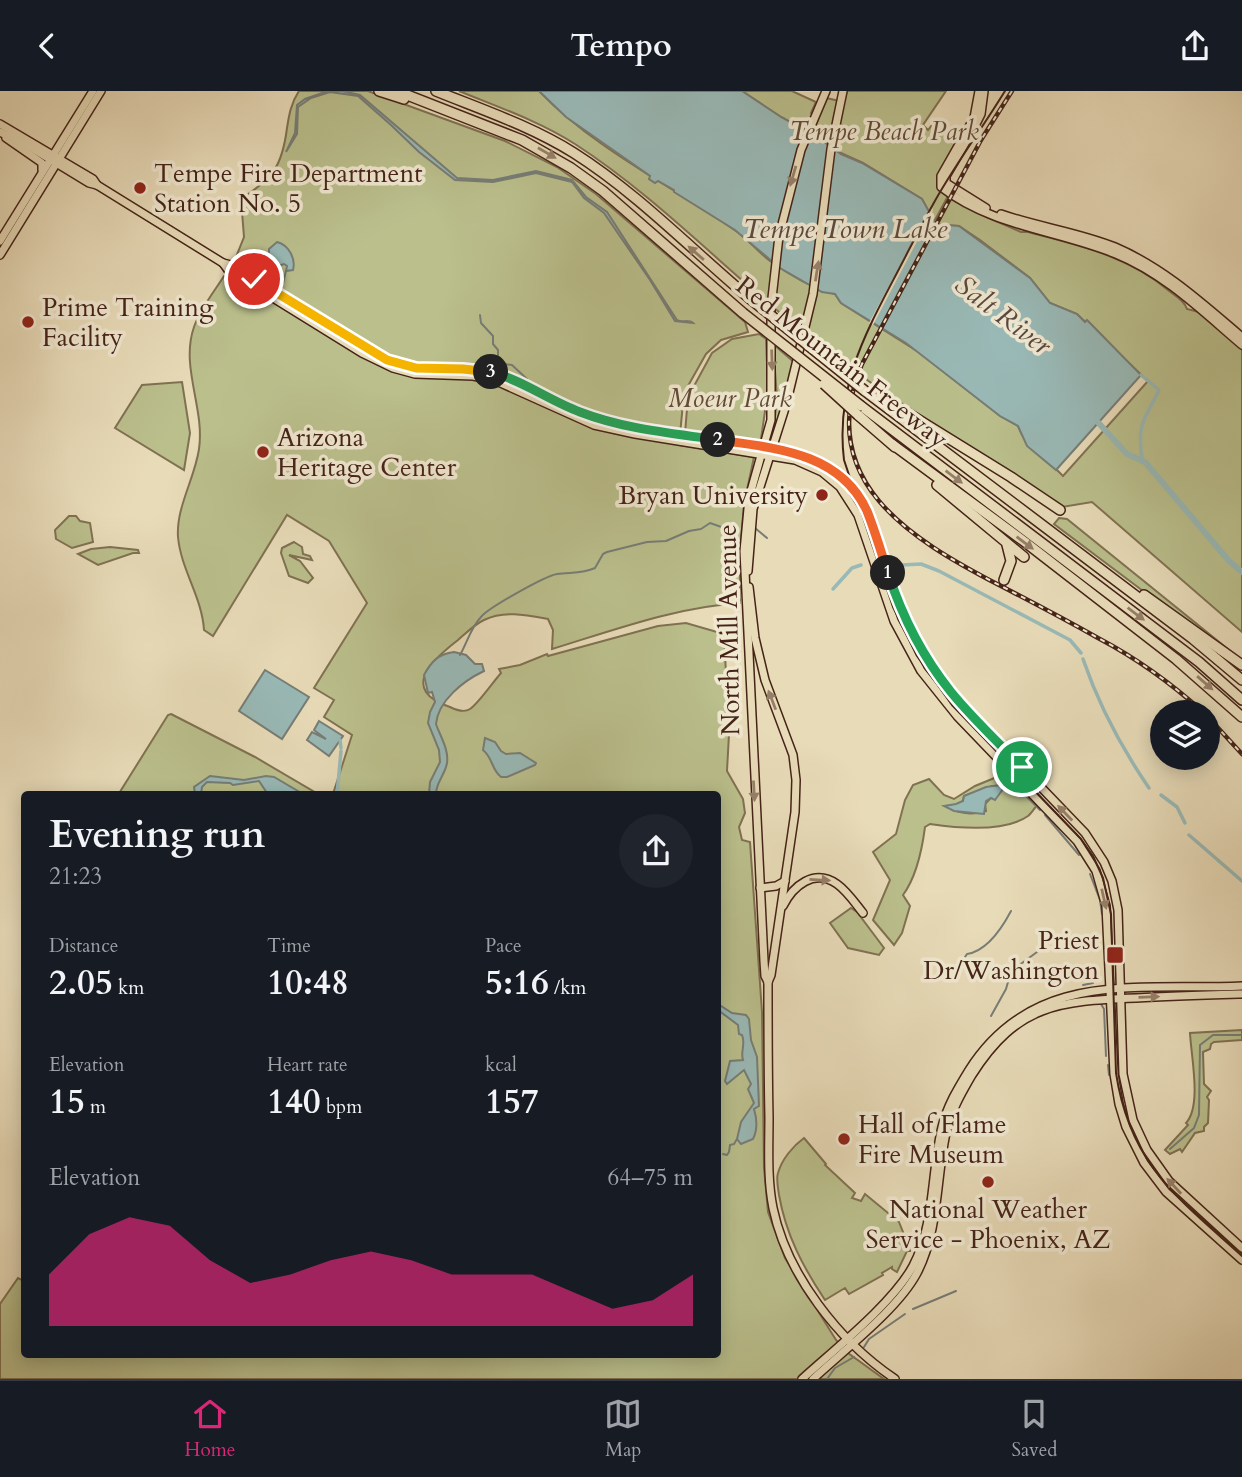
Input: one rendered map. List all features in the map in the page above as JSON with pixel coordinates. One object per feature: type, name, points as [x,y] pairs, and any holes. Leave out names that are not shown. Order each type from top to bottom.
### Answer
[{"type":"highway","points":[[379,91],[420,100]]},
{"type":"highway","name":"Red Mountain Freeway","points":[[397,91],[523,140],[571,167],[603,191],[860,411],[1199,662],[1242,700]]},
{"type":"highway","name":"Red Mountain Freeway","points":[[436,91],[506,118],[554,141],[593,165],[820,355],[1202,646],[1242,680]]},
{"type":"highway","points":[[451,91],[506,118]]},
{"type":"highway","points":[[866,389],[1021,483],[1060,510]]},
{"type":"highway","points":[[860,411],[892,444],[1024,557]]},
{"type":"highway","points":[[892,444],[1176,659],[1242,717]]},
{"type":"highway","points":[[998,536],[1011,555],[1004,580]]},
{"type":"highway","points":[[1096,566],[1127,583],[1242,664]]},
{"type":"main road","points":[[0,255],[93,91]]},
{"type":"main road","points":[[0,241],[42,172],[55,158],[101,91]]},
{"type":"main road","name":"North Mill Avenue","points":[[826,91],[805,138],[787,197],[776,255],[771,333],[772,410],[767,451],[753,509],[748,555],[750,614],[757,649],[765,680],[795,764],[795,812],[768,982],[772,1203],[785,1245],[798,1271],[848,1341],[895,1379]]},
{"type":"main road","name":"North Mill Avenue","points":[[768,982],[765,976],[762,933],[747,653],[743,562],[745,529],[750,498],[786,405],[807,322],[831,149],[843,91]]},
{"type":"main road","points":[[982,91],[984,104],[978,120],[946,176],[945,181],[949,186],[998,213],[1107,244],[1142,260],[1188,291],[1242,337]]},
{"type":"main road","points":[[982,91],[974,118],[941,176],[941,187],[991,216],[1095,247],[1137,264],[1180,292],[1242,345]]},
{"type":"main road","points":[[0,124],[89,183],[97,185],[223,263],[231,265],[364,348],[394,362],[416,368],[495,373],[565,406],[608,422],[767,451],[798,454],[816,460],[848,484],[867,512],[898,602],[937,673],[962,705],[1093,843],[1112,881],[1117,900],[1124,1083],[1135,1124],[1162,1173],[1178,1191],[1242,1248]]},
{"type":"main road","points":[[0,133],[55,158]]},
{"type":"main road","points":[[0,133],[42,163],[42,172]]},
{"type":"main road","points":[[767,451],[816,469],[833,480],[846,494],[859,515],[894,621],[928,681],[957,716],[1084,850],[1099,879],[1106,906],[1115,1083],[1126,1127],[1155,1179],[1242,1260]]},
{"type":"main road","points":[[747,653],[757,649]]},
{"type":"main road","points":[[780,913],[795,887],[803,881],[815,878],[836,883],[863,913]]},
{"type":"main road","points":[[760,887],[776,886],[785,881]]},
{"type":"main road","points":[[762,933],[777,932]]},
{"type":"main road","points":[[1121,994],[1240,986]]},
{"type":"main road","points":[[1211,995],[1216,990],[1229,990],[1240,986]]},
{"type":"main road","points":[[908,1281],[926,1232],[945,1115],[955,1093],[979,1055],[1004,1028],[1030,1010],[1070,994],[1242,994]]},
{"type":"main road","points":[[813,1379],[908,1281],[929,1242],[946,1133],[960,1096],[988,1052],[1002,1037],[1029,1017],[1068,1003],[1110,994]]},
{"type":"main road","points":[[1068,1003],[1074,1005],[1103,1002],[1111,1009]]},
{"type":"main road","points":[[802,1379],[848,1341]]},
{"type":"green space","points":[[299,91],[368,91],[505,141],[557,167],[596,194],[745,322],[748,332],[721,340],[706,354],[684,393],[679,445],[754,457],[744,504],[740,603],[669,614],[552,649],[553,630],[548,619],[516,614],[499,615],[474,626],[439,657],[425,675],[423,684],[426,692],[435,700],[465,711],[486,692],[501,673],[499,669],[520,665],[547,654],[548,656],[658,626],[686,623],[724,634],[729,734],[727,771],[743,799],[745,813],[739,827],[742,840],[750,842],[762,1012],[764,1168],[768,1212],[785,1258],[836,1340],[848,1353],[884,1379],[0,1379],[0,1304],[18,1278],[21,1280],[21,1358],[721,1358],[721,791],[334,791],[352,735],[324,717],[334,700],[314,688],[367,603],[329,541],[287,515],[213,636],[204,630],[200,606],[183,561],[178,537],[180,515],[194,471],[200,434],[191,372],[190,342],[203,307],[236,263],[234,262],[244,237],[241,199],[261,185],[279,162],[294,100]]},
{"type":"green space","points":[[459,91],[539,91],[584,131],[738,233],[777,266],[810,285],[835,294],[841,303],[920,353],[1000,416],[1018,426],[1022,435],[1063,476],[1148,381],[1077,314],[1050,303],[1030,278],[980,240],[959,226],[937,225],[951,199],[1021,232],[1102,253],[1153,278],[1182,301],[1187,309],[1199,312],[1242,349],[1242,632],[1092,502],[1062,507],[872,384],[782,315],[666,213],[575,144],[547,128]]},
{"type":"green space","name":"Tempe Beach Park","points":[[742,91],[792,91],[816,102],[811,113],[818,116],[826,98],[844,102],[847,91],[946,91],[923,125],[928,130],[932,125],[959,142],[938,179],[938,184],[949,194],[934,222],[922,199],[863,163],[832,149]]},
{"type":"green space","name":"Moeur Park","points":[[759,334],[766,339],[768,391],[761,439],[758,441],[685,433],[688,397],[712,353],[732,339]]},
{"type":"green space","points":[[773,344],[795,363],[773,437],[777,397]]},
{"type":"green space","points":[[182,382],[190,433],[184,470],[115,428],[142,385]]},
{"type":"green space","points":[[69,516],[76,516],[80,521],[90,523],[93,542],[72,548],[56,539],[55,530]]},
{"type":"green space","points":[[1059,518],[1067,519],[1239,658],[1159,603],[1054,524]]},
{"type":"green space","points":[[294,542],[302,547],[303,554],[310,556],[312,560],[289,555],[300,561],[313,578],[308,583],[289,576],[281,553],[282,548]]},
{"type":"green space","points":[[110,547],[138,550],[139,553],[98,565],[78,554],[91,549]]},
{"type":"green space","points":[[171,714],[255,757],[313,791],[120,791]]},
{"type":"green space","points":[[1009,772],[1039,803],[1028,816],[1006,825],[967,828],[930,824],[925,827],[915,871],[903,895],[910,906],[902,933],[894,945],[873,920],[890,880],[873,852],[896,834],[905,800],[913,785],[929,779],[944,795],[954,799],[975,786]],"holes":[[[996,787],[985,804],[986,811],[968,813],[950,808],[963,801],[964,796]]]},
{"type":"green space","points":[[851,908],[884,948],[879,955],[848,948],[830,923]]},
{"type":"green space","points":[[1242,1030],[1242,1040],[1214,1042],[1210,1049],[1203,1052],[1204,1084],[1211,1091],[1207,1097],[1208,1123],[1204,1131],[1195,1133],[1182,1152],[1180,1149],[1170,1154],[1165,1150],[1188,1125],[1186,1123],[1194,1105],[1190,1033]]},
{"type":"green space","points":[[804,1138],[825,1165],[855,1193],[852,1198],[861,1201],[865,1194],[899,1222],[905,1237],[910,1237],[910,1251],[907,1251],[897,1272],[892,1267],[849,1294],[845,1288],[825,1300],[791,1237],[778,1187],[777,1175],[782,1163]]},
{"type":"water","points":[[328,91],[360,95],[457,178],[493,180],[536,171],[572,180],[586,197],[607,212],[677,320],[693,323],[675,321],[604,213],[584,198],[572,182],[536,173],[493,182],[455,180],[419,152],[358,96],[330,92],[311,98],[298,107],[297,134],[286,152],[295,133],[297,105],[305,99]]},
{"type":"water","name":"Tempe Town Lake","points":[[539,91],[742,91],[841,154],[862,163],[922,199],[936,224],[959,226],[1030,278],[1050,303],[1077,314],[1085,322],[1087,320],[1141,375],[1056,470],[1027,446],[1018,426],[1000,416],[906,343],[841,303],[835,294],[822,292],[780,268],[735,230],[674,190],[649,179],[650,176],[566,117]]},
{"type":"water","points":[[277,242],[291,253],[293,270],[286,271],[287,266],[284,264],[275,267],[269,264],[269,249]]},
{"type":"water","points":[[454,652],[466,655],[475,664],[482,664],[484,671],[460,686],[441,707],[436,724],[445,748],[447,763],[436,791],[429,791],[430,782],[440,762],[439,750],[428,723],[435,702],[432,692],[428,693],[424,675],[436,659]]},
{"type":"water","points":[[265,670],[309,697],[282,739],[239,711]]},
{"type":"water","points":[[319,721],[343,736],[329,756],[307,740],[312,732],[326,739],[314,730]]},
{"type":"water","points":[[485,738],[495,742],[506,754],[520,753],[536,763],[535,765],[501,777],[483,750]]},
{"type":"water","points":[[210,776],[244,780],[266,776],[274,777],[298,791],[266,791],[259,781],[233,785],[207,782],[201,791],[195,791],[194,787]]},
{"type":"water","points":[[1000,785],[1003,789],[995,800],[991,798],[986,801],[984,814],[954,811],[944,806],[963,801],[964,796],[986,787]]},
{"type":"water","points":[[721,1006],[732,1013],[746,1015],[749,1019],[751,1040],[757,1057],[759,1106],[754,1109],[756,1131],[753,1139],[741,1144],[737,1139],[741,1122],[754,1103],[748,1089],[751,1084],[744,1070],[727,1084],[725,1081],[730,1061],[743,1060],[742,1035],[739,1034],[738,1025],[721,1012]]},
{"type":"pier","points":[[932,206],[933,211],[873,325],[869,323]]},
{"type":"waterway","points":[[282,287],[286,271]]},
{"type":"waterway","points":[[480,315],[481,323],[493,336],[498,358],[504,364],[512,365],[527,379]]},
{"type":"waterway","points":[[1141,375],[1159,390],[1141,429],[1142,460]]},
{"type":"waterway","name":"Salt River","points":[[1094,418],[1127,454],[1145,462],[1229,561],[1242,572]]},
{"type":"waterway","points":[[460,655],[481,617],[541,580],[557,574],[590,570],[595,568],[607,552],[647,542],[666,541],[701,529],[710,523],[730,530],[736,527]]},
{"type":"waterway","points":[[755,528],[767,538]]},
{"type":"waterway","points":[[902,565],[921,564],[939,571],[1070,640],[1081,653]]},
{"type":"waterway","points":[[833,589],[852,568],[861,565]]},
{"type":"waterway","points":[[1083,659],[1112,726],[1149,788]]},
{"type":"waterway","points":[[340,740],[341,748]]},
{"type":"waterway","points":[[337,791],[341,751]]},
{"type":"waterway","points":[[1003,789],[1021,791],[1040,810]]},
{"type":"waterway","points":[[1161,795],[1177,807],[1185,823]]},
{"type":"waterway","points":[[1045,815],[1079,855]]},
{"type":"waterway","points":[[1189,835],[1242,881]]},
{"type":"waterway","points":[[1090,874],[1100,900],[1102,914]]},
{"type":"waterway","points":[[949,981],[967,954],[987,944],[1011,911]]},
{"type":"waterway","points":[[991,1016],[1006,989],[1010,975],[1037,952]]},
{"type":"waterway","points":[[1083,985],[1093,983]]},
{"type":"waterway","points":[[1101,1004],[1104,1009],[1106,1056]]},
{"type":"waterway","points":[[1170,1149],[1194,1128],[1199,1115],[1200,1045],[1213,1035],[1242,1035]]},
{"type":"waterway","points":[[1108,1065],[1109,1075]]},
{"type":"waterway","points":[[723,1154],[727,1155],[730,1145],[737,1139]]},
{"type":"waterway","points":[[913,1309],[956,1291]]},
{"type":"waterway","points":[[864,1347],[869,1339],[905,1314]]},
{"type":"waterway","points":[[827,1379],[835,1368],[854,1357]]},
{"type":"tram line","points":[[1005,91],[936,199],[865,338],[856,360],[844,408],[844,460],[893,607],[917,656],[952,705],[1081,839],[1093,856],[1103,878],[1111,914],[1116,1073],[1123,1105],[1133,1132],[1160,1177],[1197,1216],[1242,1256]]},
{"type":"railway","points":[[1012,91],[981,140],[862,364],[850,405],[850,441],[861,473],[879,501],[904,526],[966,567],[1126,654],[1189,700]]},
{"type":"railway","points":[[1220,730],[1242,754]]},
{"type":"place","name":"Tempe Fire Department Station No. 5","points":[[140,188]]},
{"type":"place","name":"Prime Training Facility","points":[[28,322]]},
{"type":"place","name":"Arizona Heritage Center","points":[[263,452]]},
{"type":"place","name":"Bryan University","points":[[822,495]]},
{"type":"place","name":"Priest Dr/Washington","points":[[1115,955]]},
{"type":"place","name":"Hall of Flame Fire Museum","points":[[844,1139]]},
{"type":"place","name":"National Weather Service - Phoenix, AZ","points":[[988,1182]]},
{"type":"route","points":[[254,279],[364,348],[394,362],[416,368],[495,373],[565,406],[608,422],[651,431],[790,451],[831,469],[848,484],[867,512],[898,602],[931,664],[962,705],[1022,767]]}]
